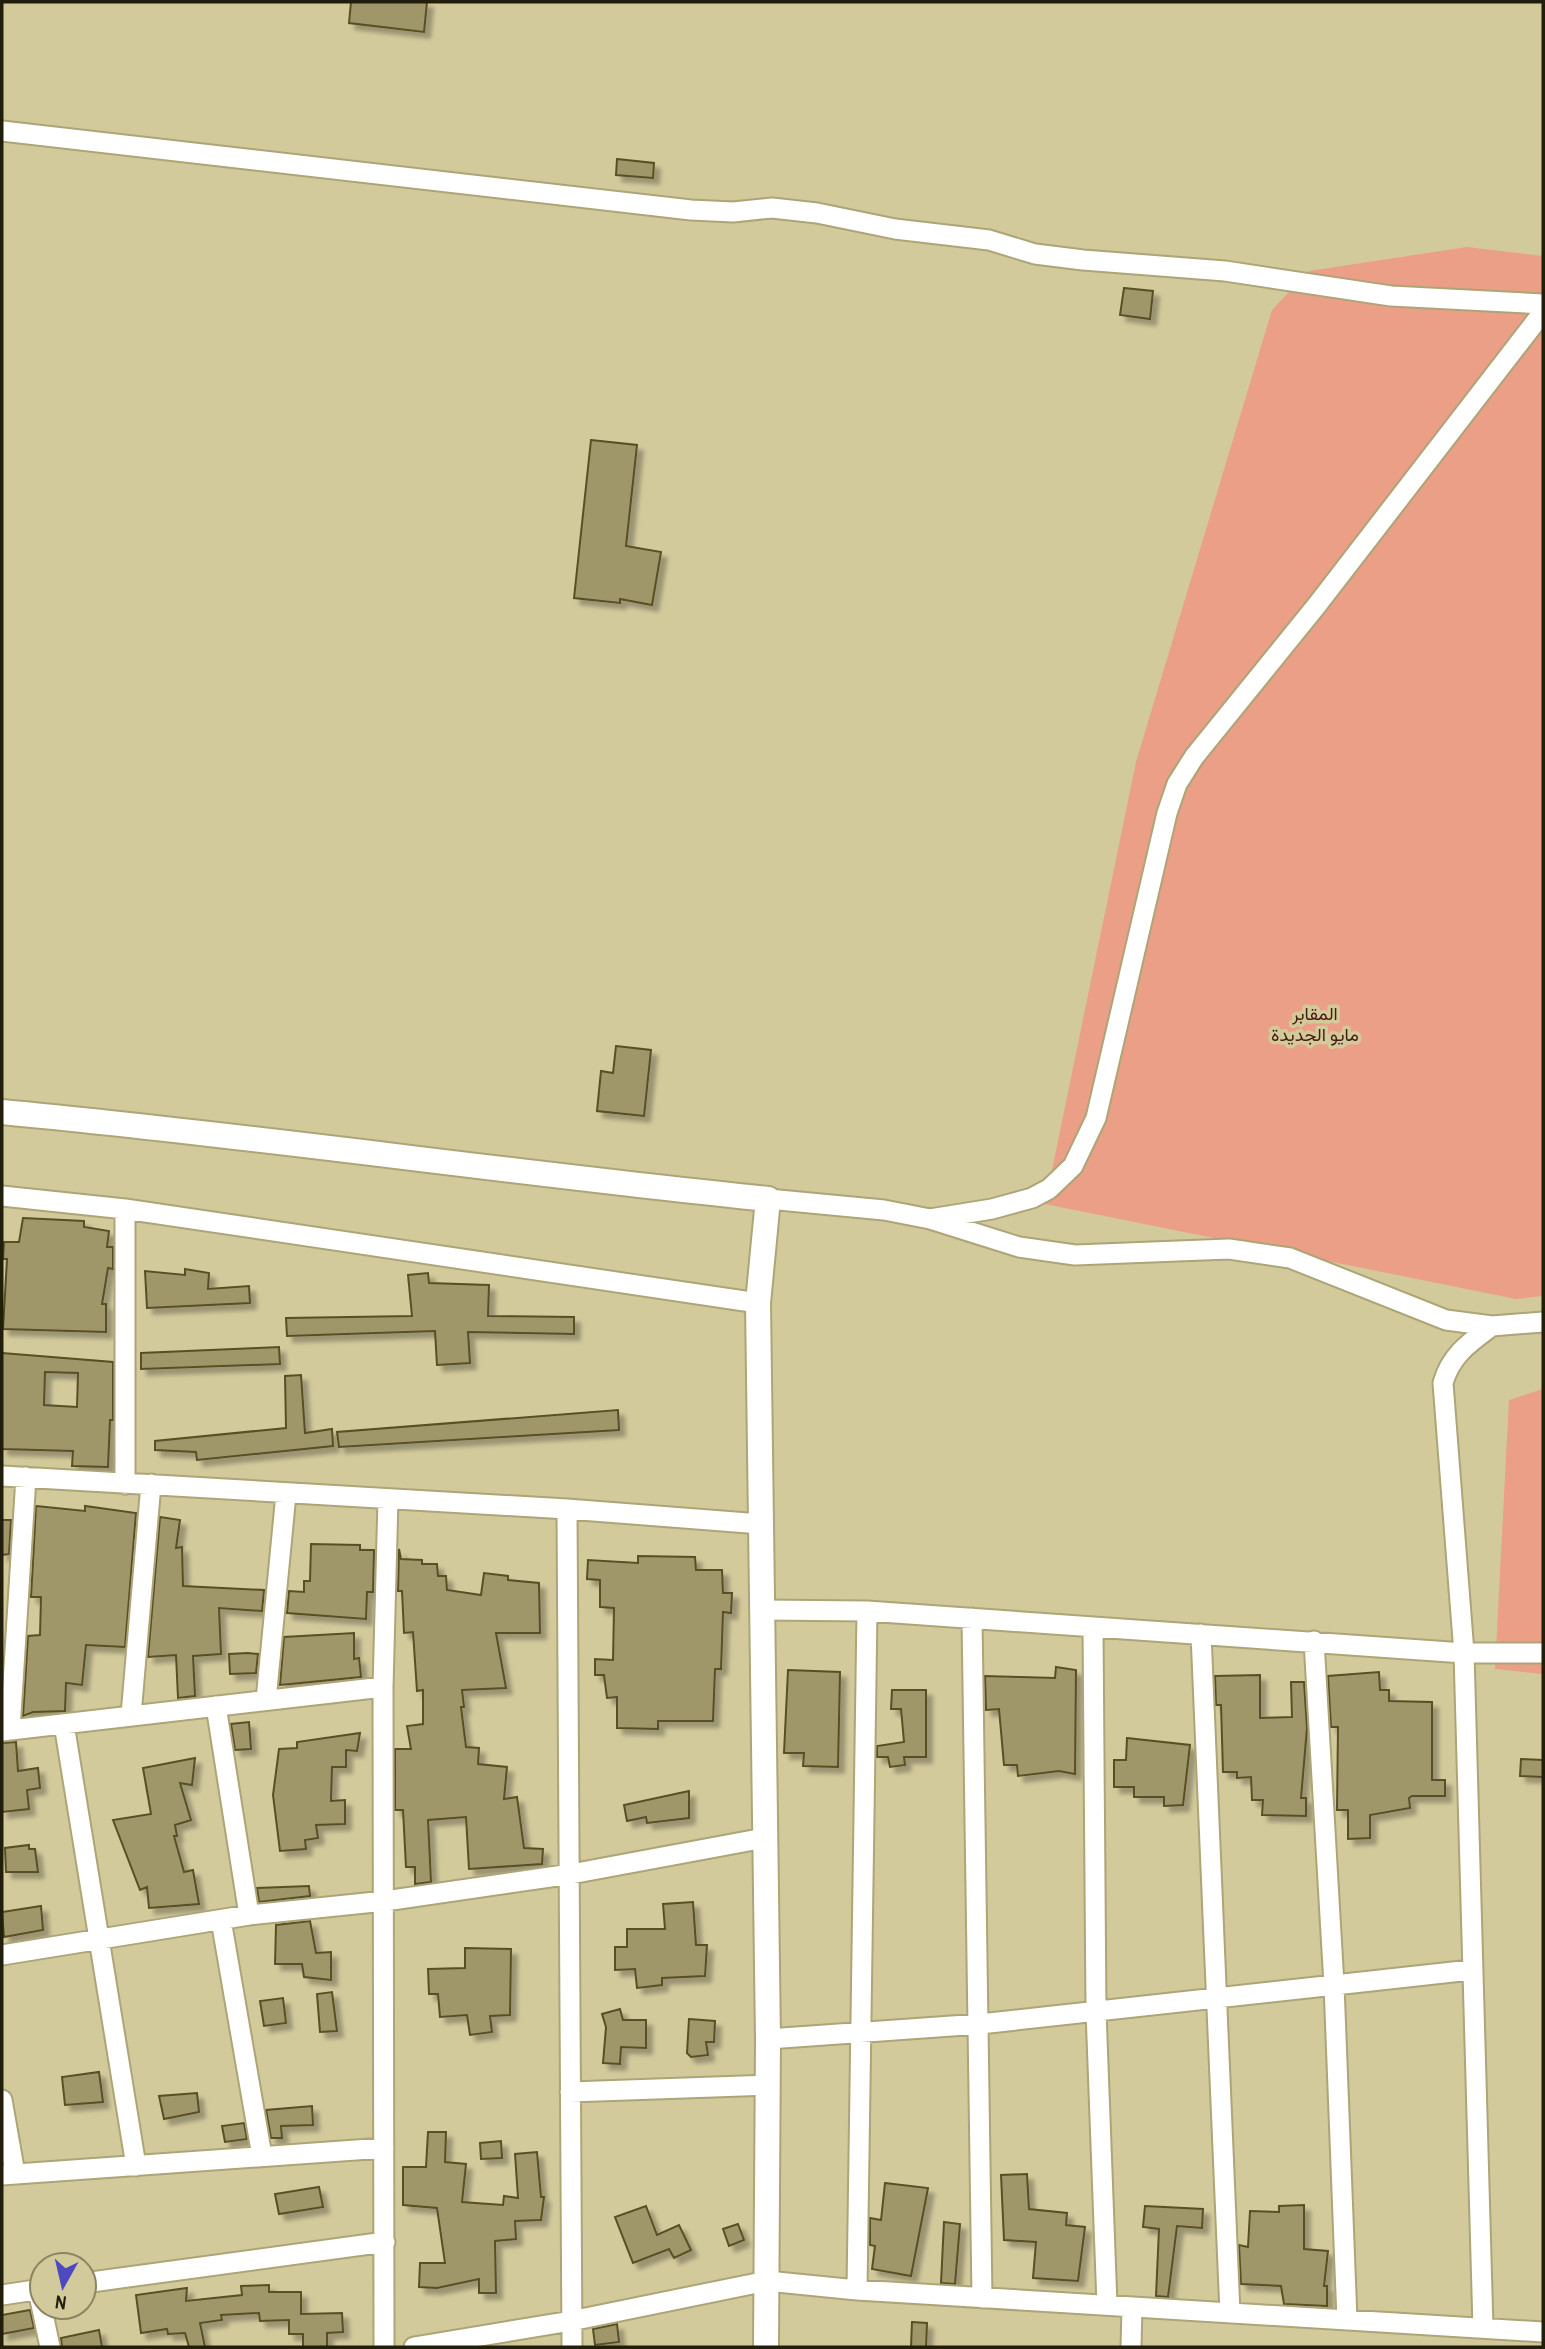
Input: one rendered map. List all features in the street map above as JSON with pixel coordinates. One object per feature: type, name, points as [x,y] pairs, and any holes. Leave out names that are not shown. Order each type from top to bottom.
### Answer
[{"type":"street","points":[[2,131],[691,210],[733,212],[772,208],[817,213],[895,229],[947,232],[989,240],[1035,254],[1225,271],[1391,296],[1543,304]]},
{"type":"street","points":[[930,1219],[992,1209],[1032,1198],[1049,1189],[1073,1166],[1096,1118],[1167,813],[1177,784],[1194,757],[1317,605],[1543,313]]},
{"type":"street","points":[[2,1112],[206,1131],[514,1173],[884,1210],[930,1219],[1019,1247],[1075,1255],[1229,1249],[1290,1258],[1446,1320],[1492,1326],[1543,1322]]},
{"type":"street","points":[[2,1196],[125,1209],[758,1303]]},
{"type":"street","points":[[766,2347],[768,2039],[758,1303],[768,1199]]},
{"type":"street","points":[[125,1209],[125,1483]]},
{"type":"street","points":[[1483,2328],[1464,1653],[1443,1383],[1447,1368],[1461,1348],[1492,1326]]},
{"type":"street","points":[[2,1476],[567,1509],[761,1524]]},
{"type":"street","points":[[26,1478],[6,1730],[383,1687]]},
{"type":"street","points":[[131,1715],[151,1485]]},
{"type":"street","points":[[266,1700],[286,1494]]},
{"type":"street","points":[[384,2347],[383,1687],[388,1499]]},
{"type":"street","points":[[567,1509],[572,2347]]},
{"type":"street","points":[[761,1610],[867,1611],[1314,1641],[1390,1650],[1543,1653]]},
{"type":"street","points":[[857,2290],[858,2034],[867,1611]]},
{"type":"street","points":[[972,1618],[982,2298]]},
{"type":"street","points":[[1093,1627],[1096,2011],[1107,2305]]},
{"type":"street","points":[[1201,1634],[1214,1998],[1230,2313]]},
{"type":"street","points":[[1314,1641],[1334,1985],[1347,2320]]},
{"type":"street","points":[[216,1706],[249,1915]]},
{"type":"street","points":[[64,1724],[136,2166]]},
{"type":"street","points":[[2,1955],[249,1915],[385,1901],[571,1874],[764,1838]]},
{"type":"street","points":[[221,1920],[262,2156]]},
{"type":"street","points":[[768,2039],[980,2024],[1471,1970]]},
{"type":"street","points":[[570,2092],[768,2085]]},
{"type":"street","points":[[2,2100],[8,2174],[384,2148]]},
{"type":"street","points":[[98,2281],[385,2242]]},
{"type":"street","points":[[415,2347],[572,2321],[767,2281],[857,2290],[1543,2332]]},
{"type":"street","points":[[2,2295],[28,2291]]},
{"type":"street","points":[[1131,2347],[1132,2307]]},
{"type":"street","points":[[46,2321],[50,2347]]},
{"type":"green space","name":"المقابر مايو الجديدة","points":[[1467,247],[1543,256],[1543,1296],[1516,1299],[1045,1204],[1136,762],[1272,310],[1309,271]]},
{"type":"green space","points":[[1543,1389],[1543,1674],[1495,1669],[1509,1400]]},
{"type":"building","points":[[351,2],[427,2],[424,32],[349,23]]},
{"type":"building","points":[[617,159],[654,163],[653,178],[616,175]]},
{"type":"building","points":[[1124,288],[1153,291],[1150,319],[1120,315]]},
{"type":"building","points":[[591,440],[637,445],[626,546],[661,552],[652,605],[620,599],[620,603],[574,598]]},
{"type":"building","points":[[616,1046],[651,1050],[644,1116],[597,1111],[601,1071],[613,1073]]},
{"type":"building","points":[[23,1218],[84,1221],[84,1227],[109,1231],[107,1247],[113,1247],[113,1269],[108,1268],[102,1304],[106,1304],[106,1332],[3,1329],[7,1259],[3,1259],[4,1242],[19,1242]]},
{"type":"building","points":[[185,1269],[209,1273],[208,1289],[249,1286],[250,1303],[147,1308],[145,1271],[185,1275]]},
{"type":"building","points":[[428,1273],[429,1283],[489,1285],[488,1316],[574,1317],[574,1334],[468,1332],[470,1363],[437,1365],[435,1331],[287,1336],[286,1318],[412,1316],[408,1275]]},
{"type":"building","points":[[279,1347],[280,1364],[141,1369],[141,1353]]},
{"type":"building","points":[[2,1353],[113,1362],[113,1420],[110,1420],[108,1467],[72,1466],[73,1451],[2,1449]],"holes":[[[45,1372],[78,1373],[77,1407],[44,1405]]]},
{"type":"building","points":[[301,1375],[305,1433],[332,1429],[333,1446],[197,1460],[196,1452],[155,1450],[155,1441],[286,1428],[285,1376]]},
{"type":"building","points":[[618,1410],[619,1430],[339,1447],[337,1432]]},
{"type":"building","points":[[36,1506],[85,1511],[85,1506],[136,1513],[125,1647],[86,1645],[82,1685],[66,1683],[65,1711],[33,1712],[23,1716],[28,1636],[40,1635],[41,1597],[31,1597]]},
{"type":"building","points":[[160,1517],[180,1520],[176,1548],[182,1547],[183,1586],[264,1590],[262,1611],[219,1608],[221,1654],[193,1656],[195,1696],[178,1698],[176,1655],[148,1657]]},
{"type":"building","points":[[2,1520],[11,1520],[9,1554],[2,1555]]},
{"type":"building","points":[[311,1544],[360,1545],[360,1550],[374,1550],[373,1592],[367,1592],[366,1619],[287,1613],[289,1591],[304,1592],[304,1581],[310,1581]]},
{"type":"building","points":[[399,1549],[401,1559],[437,1564],[438,1576],[446,1576],[447,1590],[481,1595],[484,1573],[508,1576],[508,1580],[539,1583],[540,1633],[496,1633],[506,1688],[462,1690],[464,1707],[461,1707],[466,1747],[479,1748],[478,1764],[507,1767],[504,1799],[517,1797],[524,1848],[543,1849],[542,1864],[469,1869],[466,1817],[428,1820],[431,1882],[415,1884],[415,1867],[406,1867],[403,1810],[395,1810],[395,1749],[411,1749],[407,1726],[423,1724],[423,1690],[417,1691],[413,1632],[404,1633],[402,1591],[398,1591]]},
{"type":"building","points":[[638,1556],[695,1557],[696,1570],[722,1570],[723,1593],[732,1593],[731,1613],[723,1612],[721,1669],[715,1669],[713,1721],[658,1721],[658,1729],[617,1728],[617,1697],[607,1698],[604,1675],[595,1675],[595,1659],[613,1660],[614,1608],[600,1607],[600,1580],[587,1579],[588,1560],[638,1563]]},
{"type":"building","points":[[354,1633],[354,1659],[359,1658],[361,1677],[280,1685],[284,1637]]},
{"type":"building","points":[[229,1654],[258,1654],[256,1673],[230,1674]]},
{"type":"building","points":[[1056,1667],[1076,1670],[1075,1774],[1059,1771],[1018,1776],[1017,1765],[1004,1765],[999,1709],[986,1710],[985,1676],[1055,1678]]},
{"type":"building","points":[[788,1670],[840,1672],[838,1767],[803,1766],[804,1753],[784,1753]]},
{"type":"building","points":[[1379,1672],[1380,1690],[1389,1690],[1389,1701],[1432,1702],[1432,1780],[1445,1780],[1445,1796],[1412,1796],[1409,1798],[1410,1808],[1370,1815],[1370,1838],[1348,1839],[1348,1810],[1337,1810],[1338,1727],[1331,1727],[1328,1676]]},
{"type":"building","points":[[1260,1675],[1260,1718],[1292,1717],[1291,1682],[1304,1682],[1307,1728],[1301,1798],[1306,1798],[1306,1816],[1262,1815],[1263,1800],[1252,1800],[1251,1777],[1237,1778],[1237,1772],[1223,1772],[1221,1705],[1216,1705],[1215,1676]]},
{"type":"building","points":[[892,1690],[926,1690],[926,1757],[904,1757],[905,1765],[890,1767],[888,1757],[877,1757],[877,1746],[904,1742],[901,1709],[891,1709]]},
{"type":"building","points":[[249,1722],[251,1749],[235,1750],[231,1724]]},
{"type":"building","points":[[360,1733],[357,1751],[346,1750],[346,1767],[332,1767],[331,1801],[345,1800],[345,1824],[316,1825],[318,1838],[305,1840],[306,1849],[280,1851],[273,1795],[279,1749],[297,1748],[297,1742]]},
{"type":"building","points":[[1127,1738],[1190,1745],[1183,1805],[1164,1806],[1164,1797],[1134,1797],[1134,1787],[1114,1787],[1114,1760],[1126,1760]]},
{"type":"building","points":[[16,1742],[18,1771],[38,1768],[40,1788],[27,1790],[29,1809],[2,1812],[2,1743]]},
{"type":"building","points":[[195,1758],[192,1785],[180,1783],[191,1820],[175,1825],[177,1836],[174,1836],[184,1872],[193,1870],[199,1904],[149,1908],[147,1887],[140,1890],[113,1820],[151,1814],[143,1768]]},
{"type":"building","points":[[1521,1759],[1543,1760],[1543,1777],[1520,1776]]},
{"type":"building","points":[[689,1791],[689,1818],[647,1823],[646,1817],[627,1821],[624,1805]]},
{"type":"building","points":[[29,1845],[29,1849],[35,1849],[38,1872],[6,1872],[5,1848]]},
{"type":"building","points":[[309,1886],[310,1896],[259,1902],[257,1888]]},
{"type":"building","points":[[693,1902],[696,1945],[707,1945],[705,1976],[662,1978],[662,1985],[637,1988],[635,1969],[615,1970],[615,1947],[627,1947],[627,1929],[665,1929],[663,1904]]},
{"type":"building","points":[[41,1906],[43,1930],[4,1937],[2,1912]]},
{"type":"building","points":[[310,1921],[316,1953],[331,1952],[331,1980],[304,1977],[302,1964],[275,1964],[276,1925]]},
{"type":"building","points":[[465,1948],[511,1949],[510,2015],[490,2016],[492,2032],[470,2035],[467,2015],[440,2017],[438,1994],[429,1994],[428,1969],[465,1968]]},
{"type":"building","points":[[332,1992],[337,2031],[320,2032],[317,1994]]},
{"type":"building","points":[[283,1998],[286,2023],[264,2026],[260,2001]]},
{"type":"building","points":[[620,2009],[623,2020],[646,2020],[646,2048],[621,2047],[620,2064],[603,2063],[606,2027],[602,2014]]},
{"type":"building","points":[[689,2019],[715,2021],[714,2042],[706,2042],[708,2055],[691,2057],[687,2053]]},
{"type":"building","points":[[99,2072],[103,2102],[65,2105],[62,2077]]},
{"type":"building","points":[[197,2093],[199,2112],[164,2119],[159,2096]]},
{"type":"building","points":[[312,2106],[313,2125],[281,2126],[282,2138],[271,2138],[266,2110]]},
{"type":"building","points":[[244,2123],[247,2139],[225,2142],[222,2126]]},
{"type":"building","points":[[428,2132],[446,2132],[445,2162],[466,2164],[462,2202],[503,2205],[504,2196],[518,2198],[515,2154],[537,2152],[541,2197],[544,2197],[541,2220],[515,2221],[516,2239],[495,2241],[496,2293],[479,2293],[479,2279],[437,2288],[419,2287],[420,2263],[445,2263],[437,2208],[403,2205],[403,2167],[426,2167]]},
{"type":"building","points":[[501,2141],[502,2158],[481,2159],[480,2143]]},
{"type":"building","points":[[1027,2174],[1029,2209],[1067,2213],[1066,2225],[1085,2227],[1078,2281],[1033,2278],[1036,2242],[1004,2240],[1001,2175]]},
{"type":"building","points":[[885,2183],[928,2188],[911,2276],[872,2269],[875,2246],[870,2245],[870,2218],[881,2220]]},
{"type":"building","points":[[319,2187],[323,2207],[279,2214],[275,2194]]},
{"type":"building","points":[[1304,2205],[1304,2249],[1328,2251],[1324,2286],[1327,2286],[1327,2306],[1284,2304],[1281,2286],[1241,2284],[1239,2245],[1248,2247],[1250,2211],[1279,2212],[1279,2206]]},
{"type":"building","points":[[646,2206],[657,2235],[679,2225],[691,2250],[674,2258],[669,2249],[633,2263],[615,2217]]},
{"type":"building","points":[[1145,2206],[1203,2209],[1202,2228],[1177,2226],[1168,2297],[1156,2296],[1159,2229],[1143,2227]]},
{"type":"building","points":[[944,2222],[960,2224],[955,2284],[941,2283]]},
{"type":"building","points":[[738,2224],[744,2240],[729,2246],[723,2229]]},
{"type":"building","points":[[269,2285],[269,2292],[301,2292],[301,2314],[342,2313],[343,2332],[327,2333],[327,2347],[303,2347],[303,2334],[289,2334],[289,2320],[260,2321],[259,2313],[221,2315],[222,2320],[200,2323],[205,2347],[189,2347],[185,2333],[168,2334],[167,2329],[141,2333],[136,2295],[187,2288],[186,2301],[242,2295],[241,2286]]},
{"type":"building","points":[[28,2310],[28,2321],[32,2321],[34,2328],[2,2334],[2,2315]]},
{"type":"building","points":[[912,2322],[927,2323],[926,2347],[911,2347]]},
{"type":"building","points":[[617,2324],[619,2342],[595,2345],[593,2329]]},
{"type":"building","points":[[99,2330],[102,2347],[62,2347],[61,2338]]}]
